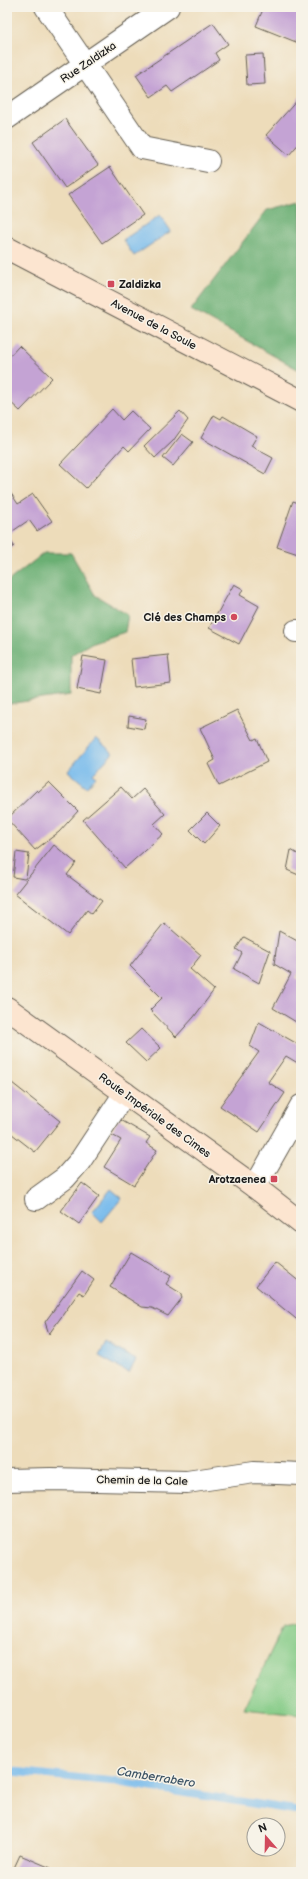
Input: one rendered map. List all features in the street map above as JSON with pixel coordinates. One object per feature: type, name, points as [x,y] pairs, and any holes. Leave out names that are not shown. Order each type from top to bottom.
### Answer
[{"type":"main road","name":"Avenue de la Soule","points":[[7,248],[301,401]]},
{"type":"main road","name":"Route Impériale des Cimes","points":[[7,1008],[255,1187],[301,1223]]},
{"type":"street","points":[[46,7],[142,148],[208,161]]},
{"type":"street","name":"Rue Zaldizka","points":[[7,118],[168,7]]},
{"type":"street","points":[[36,1199],[65,1178],[80,1161],[125,1093]]},
{"type":"street","points":[[255,1187],[301,1106]]},
{"type":"street","name":"Chemin de la Cale","points":[[7,1480],[51,1479],[187,1482],[254,1472],[301,1474]]},
{"type":"green space","points":[[301,201],[301,371],[191,310],[267,210]]},
{"type":"green space","points":[[44,553],[71,553],[95,595],[128,615],[125,632],[93,642],[71,655],[71,695],[7,704],[7,582]]},
{"type":"green space","points":[[301,1622],[301,1715],[244,1709],[283,1626]]},
{"type":"water","points":[[160,215],[171,231],[134,256],[123,240]]},
{"type":"water","points":[[96,738],[113,753],[93,774],[96,777],[87,787],[68,771]]},
{"type":"water","points":[[111,1189],[122,1198],[102,1222],[92,1212]]},
{"type":"water","points":[[106,1343],[136,1360],[129,1373],[99,1356]]},
{"type":"building","points":[[264,7],[301,7],[301,44],[256,26]]},
{"type":"building","points":[[213,23],[228,44],[215,53],[219,60],[172,92],[167,86],[151,97],[136,75]]},
{"type":"building","points":[[263,54],[265,84],[247,85],[245,55]]},
{"type":"building","points":[[301,96],[301,141],[289,155],[266,135]]},
{"type":"building","points":[[65,119],[98,165],[65,188],[33,142]]},
{"type":"building","points":[[110,167],[143,215],[102,243],[68,195]]},
{"type":"building","points":[[19,346],[52,378],[20,411],[7,399],[7,359]]},
{"type":"building","points":[[112,409],[122,420],[131,411],[150,429],[129,451],[124,446],[86,488],[60,464]]},
{"type":"building","points":[[180,411],[188,420],[173,441],[155,458],[144,446]]},
{"type":"building","points":[[214,415],[221,419],[223,416],[257,436],[251,446],[273,458],[265,474],[201,438]]},
{"type":"building","points":[[182,434],[193,442],[173,466],[163,458]]},
{"type":"building","points":[[10,492],[18,504],[33,494],[52,521],[37,531],[29,520],[7,535],[7,494]]},
{"type":"building","points":[[293,501],[301,504],[301,555],[277,547]]},
{"type":"building","points":[[7,535],[14,546],[7,551]]},
{"type":"building","name":"Clé des Champs","points":[[234,584],[243,589],[240,595],[259,606],[239,644],[209,628]]},
{"type":"building","points":[[168,655],[171,683],[134,687],[131,659]]},
{"type":"building","points":[[83,656],[107,660],[101,694],[77,689]]},
{"type":"building","points":[[237,710],[253,740],[257,738],[267,762],[219,786],[208,764],[215,760],[200,728]]},
{"type":"building","points":[[129,716],[146,719],[144,729],[128,726]]},
{"type":"building","points":[[49,782],[78,811],[59,832],[35,850],[7,819],[37,790],[38,792]]},
{"type":"building","points":[[121,787],[132,799],[143,789],[165,814],[154,824],[163,834],[125,868],[83,820]]},
{"type":"building","points":[[207,813],[220,826],[204,844],[190,830]]},
{"type":"building","points":[[54,845],[76,863],[67,875],[102,901],[92,914],[87,910],[68,935],[15,894]]},
{"type":"building","points":[[291,850],[301,856],[301,876],[287,870]]},
{"type":"building","points":[[16,852],[29,854],[26,878],[24,879],[13,877]]},
{"type":"building","points":[[164,923],[201,955],[190,969],[214,990],[194,1017],[176,1037],[150,1010],[162,998],[130,966]]},
{"type":"building","points":[[279,931],[301,943],[301,969],[296,978],[301,980],[301,1025],[273,1008],[291,974],[274,964]]},
{"type":"building","points":[[244,937],[270,951],[259,983],[234,969],[242,953],[236,949]]},
{"type":"building","points":[[259,1022],[301,1046],[301,1065],[286,1056],[268,1082],[285,1093],[259,1132],[220,1106],[259,1052],[250,1046]]},
{"type":"building","points":[[141,1029],[161,1048],[146,1062],[126,1043]]},
{"type":"building","points":[[7,1079],[60,1121],[35,1152],[7,1130]]},
{"type":"building","points":[[119,1119],[150,1137],[146,1143],[157,1150],[134,1185],[104,1167],[121,1140],[110,1134]]},
{"type":"building","points":[[82,1183],[99,1196],[79,1224],[61,1211]]},
{"type":"building","points":[[131,1252],[171,1276],[166,1284],[182,1294],[182,1298],[168,1316],[152,1308],[142,1307],[110,1287]]},
{"type":"building","points":[[275,1262],[301,1283],[301,1323],[256,1286]]},
{"type":"building","points":[[82,1271],[94,1280],[84,1295],[79,1292],[49,1334],[45,1322]]},
{"type":"building","points":[[20,1855],[51,1868],[50,1872],[20,1872],[14,1868]]},
{"type":"waterway","name":"Camberrabero","points":[[7,1771],[110,1781],[301,1811]]},
{"type":"place","name":"Zaldizka","points":[[111,284]]},
{"type":"place","name":"Clé des Champs","points":[[234,617]]},
{"type":"place","name":"Arotzaenea","points":[[274,1179]]}]
